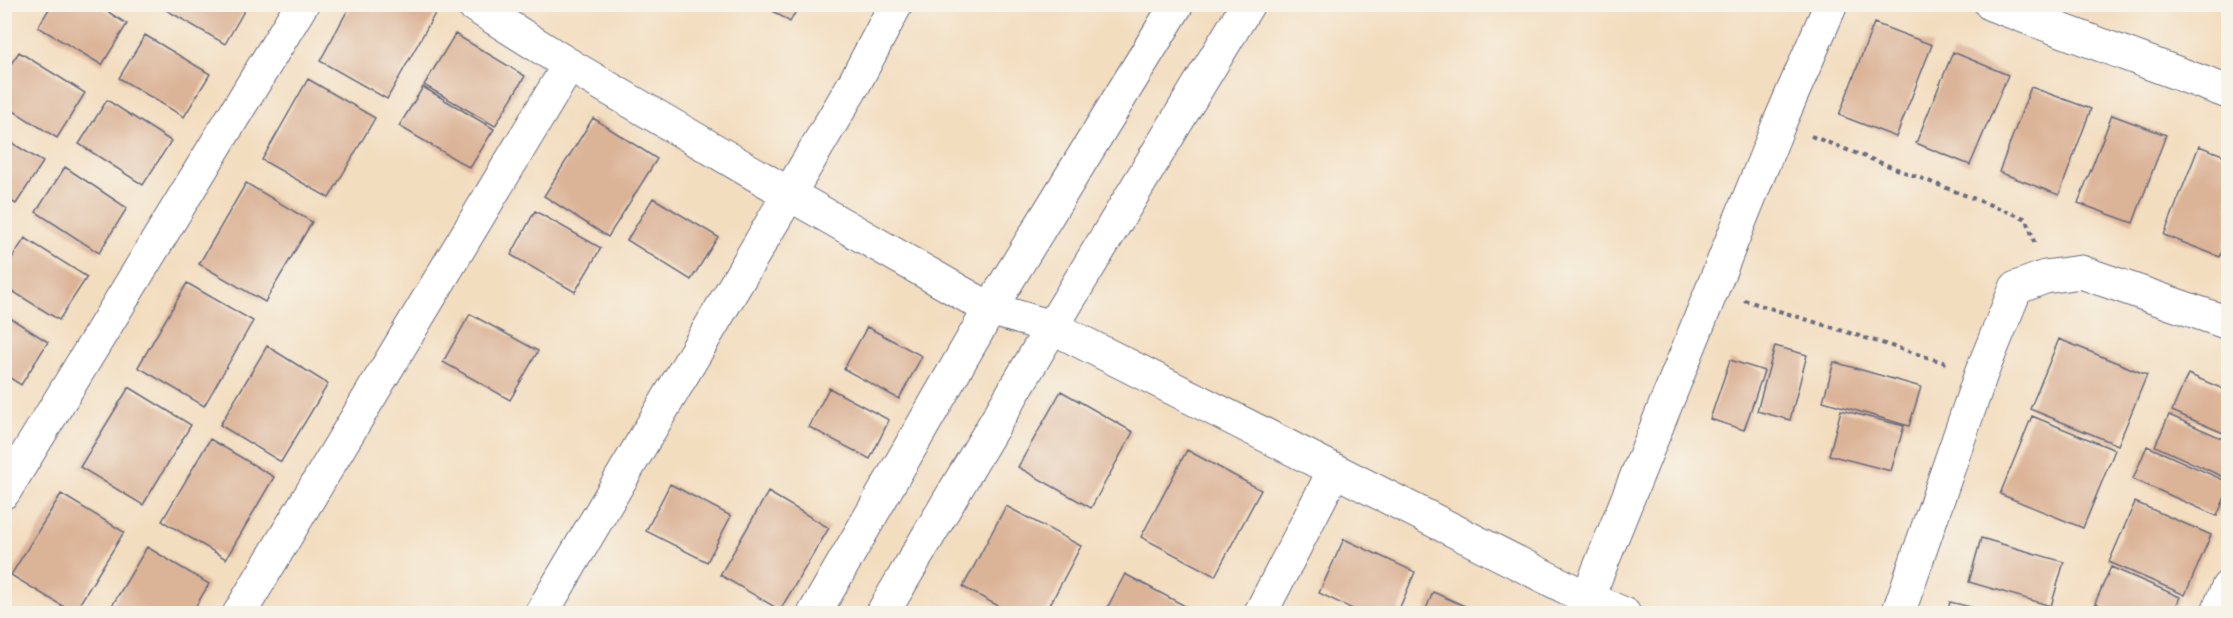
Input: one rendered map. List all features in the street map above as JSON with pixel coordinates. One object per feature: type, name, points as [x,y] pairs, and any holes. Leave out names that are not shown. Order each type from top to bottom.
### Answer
[{"type":"street","points":[[4,492],[302,4]]},
{"type":"street","points":[[472,4],[569,65],[990,309],[1052,327],[1334,471],[1584,606],[1624,614]]},
{"type":"street","points":[[541,614],[854,84],[896,4]]},
{"type":"street","points":[[814,614],[990,309],[1177,4]]},
{"type":"street","points":[[882,614],[1052,327],[1248,4]]},
{"type":"street","points":[[1584,606],[1779,124],[1831,4]]},
{"type":"street","points":[[1991,4],[2057,15],[2229,92]]},
{"type":"street","points":[[239,614],[569,65]]},
{"type":"street","points":[[1898,614],[1981,374],[2016,288],[2045,277],[2081,272],[2229,323]]},
{"type":"street","points":[[1260,614],[1334,471]]},
{"type":"street","points":[[2217,614],[2229,587]]},
{"type":"path","points":[[1779,124],[2027,219],[2045,277]]},
{"type":"path","points":[[1712,290],[1981,374]]},
{"type":"building","points":[[52,4],[96,4],[127,24],[102,65],[38,27]]},
{"type":"building","points":[[162,4],[248,4],[225,44],[161,7]]},
{"type":"building","points":[[351,4],[426,4],[437,10],[387,99],[320,61]]},
{"type":"building","points":[[762,4],[800,4],[790,22]]},
{"type":"building","points":[[1874,23],[1932,45],[1896,137],[1839,115]]},
{"type":"building","points":[[455,34],[525,76],[495,126],[424,85]]},
{"type":"building","points":[[145,35],[210,74],[184,117],[119,78]]},
{"type":"building","points":[[19,52],[85,93],[57,138],[4,105],[4,74]]},
{"type":"building","points":[[1953,52],[2008,75],[1970,165],[1916,143]]},
{"type":"building","points":[[308,79],[375,118],[329,198],[262,160]]},
{"type":"building","points":[[423,87],[494,129],[470,168],[399,126]]},
{"type":"building","points":[[2031,87],[2091,109],[2059,195],[1999,172]]},
{"type":"building","points":[[107,100],[171,141],[143,185],[79,144]]},
{"type":"building","points":[[2112,115],[2166,135],[2133,223],[2078,203]]},
{"type":"building","points":[[593,118],[657,159],[608,237],[544,196]]},
{"type":"building","points":[[4,138],[43,162],[16,204],[4,197]]},
{"type":"building","points":[[2199,146],[2228,157],[2228,234],[2220,257],[2164,235]]},
{"type":"building","points":[[65,167],[127,208],[99,253],[36,212]]},
{"type":"building","points":[[246,183],[312,222],[265,302],[199,264]]},
{"type":"building","points":[[653,198],[718,237],[691,280],[627,240]]},
{"type":"building","points":[[535,211],[601,248],[575,292],[511,255]]},
{"type":"building","points":[[25,238],[87,277],[59,320],[4,286],[4,270]]},
{"type":"building","points":[[187,283],[253,321],[204,406],[138,367]]},
{"type":"building","points":[[4,314],[48,342],[21,385],[4,374]]},
{"type":"building","points":[[470,314],[538,351],[510,400],[443,362]]},
{"type":"building","points":[[867,327],[922,356],[899,399],[844,369]]},
{"type":"building","points":[[2059,339],[2147,375],[2118,445],[2030,409]]},
{"type":"building","points":[[267,346],[328,384],[281,462],[220,425]]},
{"type":"building","points":[[1775,346],[1807,355],[1790,420],[1757,411]]},
{"type":"building","points":[[1730,360],[1764,371],[1744,430],[1710,419]]},
{"type":"building","points":[[1834,362],[1921,387],[1909,426],[1823,401]]},
{"type":"building","points":[[2188,374],[2228,391],[2228,435],[2172,411]]},
{"type":"building","points":[[129,387],[191,425],[143,505],[80,467]]},
{"type":"building","points":[[829,388],[889,420],[870,459],[809,427]]},
{"type":"building","points":[[1061,391],[1133,432],[1091,508],[1018,467]]},
{"type":"building","points":[[1841,410],[1904,426],[1891,471],[1829,455]]},
{"type":"building","points":[[2169,415],[2228,441],[2228,479],[2155,446]]},
{"type":"building","points":[[2032,416],[2115,450],[2083,528],[2000,494]]},
{"type":"building","points":[[210,439],[274,477],[226,559],[162,521]]},
{"type":"building","points":[[2147,446],[2228,482],[2228,490],[2217,516],[2133,479]]},
{"type":"building","points":[[1187,450],[1261,490],[1215,576],[1141,537]]},
{"type":"building","points":[[670,484],[731,516],[707,562],[646,531]]},
{"type":"building","points":[[768,492],[829,528],[780,610],[720,575]]},
{"type":"building","points":[[61,494],[124,532],[74,613],[11,575]]},
{"type":"building","points":[[2135,502],[2211,535],[2185,595],[2109,562]]},
{"type":"building","points":[[1006,506],[1081,546],[1045,614],[1013,614],[963,587]]},
{"type":"building","points":[[1981,538],[2064,562],[2051,606],[1969,582]]},
{"type":"building","points":[[1344,539],[1415,572],[1397,614],[1363,614],[1319,593]]},
{"type":"building","points":[[147,547],[209,584],[191,614],[107,614]]},
{"type":"building","points":[[2111,567],[2180,597],[2173,614],[2120,614],[2095,603]]},
{"type":"building","points":[[1125,574],[1200,614],[1104,614]]},
{"type":"building","points":[[1433,592],[1483,614],[1424,614]]},
{"type":"building","points":[[1950,602],[1979,609],[1978,614],[1947,614]]}]
